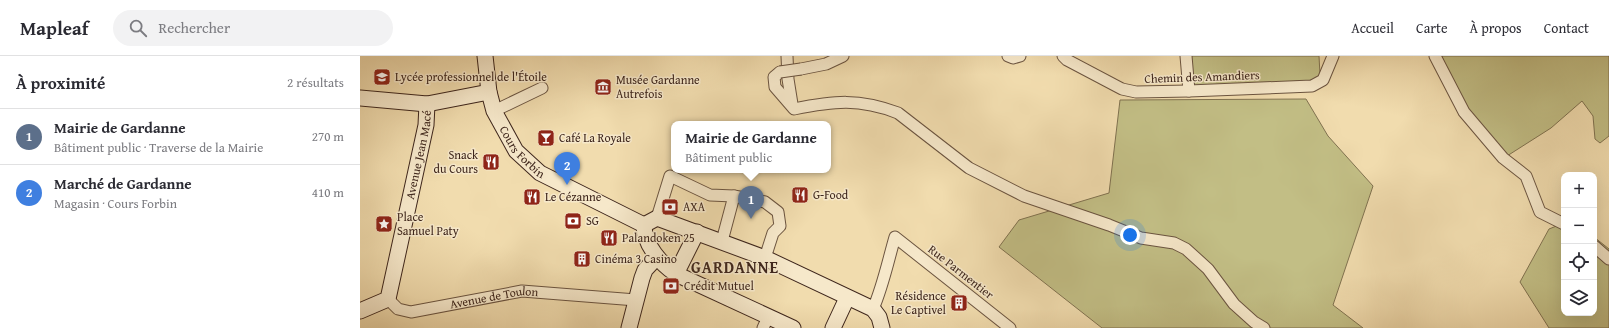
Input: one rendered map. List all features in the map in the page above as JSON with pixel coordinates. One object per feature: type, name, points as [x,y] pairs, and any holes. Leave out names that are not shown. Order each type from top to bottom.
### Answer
[{"type":"main road","name":"Cours Forbin","points":[[485,56],[489,92],[494,111],[516,150],[540,173],[651,222],[697,232],[765,258],[873,309]]},
{"type":"main road","points":[[360,98],[427,104],[489,92]]},
{"type":"main road","name":"Avenue Jean Macé","points":[[388,299],[426,125],[427,104]]},
{"type":"main road","points":[[651,222],[646,234],[657,256],[676,274],[766,323],[793,328]]},
{"type":"main road","points":[[676,274],[697,232]]},
{"type":"main road","points":[[629,328],[645,270],[657,256]]},
{"type":"main road","points":[[833,328],[847,298]]},
{"type":"main road","points":[[360,311],[388,299]]},
{"type":"main road","points":[[873,309],[880,317],[882,328]]},
{"type":"street","points":[[787,56],[788,79],[793,107]]},
{"type":"street","points":[[793,107],[775,87],[777,74],[826,64],[843,56]]},
{"type":"street","points":[[1008,56],[1013,58],[1020,56]]},
{"type":"street","name":"Chemin des Amandiers","points":[[1063,56],[1067,60],[1128,90],[1189,92],[1312,86],[1323,80],[1333,56]]},
{"type":"street","points":[[1186,56],[1189,92]]},
{"type":"street","points":[[1435,56],[1464,112],[1503,158],[1526,176],[1540,212],[1561,222]]},
{"type":"street","points":[[494,111],[542,88]]},
{"type":"street","points":[[793,107],[846,101],[884,108],[898,114],[969,168],[1024,196],[1109,225],[1141,238],[1174,243],[1186,249],[1208,269],[1234,304],[1254,322],[1264,328]]},
{"type":"street","points":[[651,222],[670,176],[710,195],[734,196],[765,202],[778,212],[780,226],[773,232],[765,258]]},
{"type":"street","points":[[722,241],[734,196]]},
{"type":"street","name":"Rue Parmentier","points":[[873,309],[880,293],[882,280],[895,237],[1010,328]]},
{"type":"street","points":[[1597,249],[1609,259]]},
{"type":"street","name":"Avenue de Toulon","points":[[388,299],[398,309],[411,312],[522,291],[636,300]]},
{"type":"shaded area","points":[[1190,56],[1319,56],[1320,75],[1316,80],[1192,88]]},
{"type":"shaded area","points":[[1442,56],[1609,56],[1609,136],[1600,143],[1595,139],[1593,116],[1582,101],[1551,128],[1507,156],[1478,121],[1461,97],[1453,84]]},
{"type":"shaded area","points":[[1306,99],[1328,136],[1373,186],[1333,305],[1363,328],[1102,328],[999,247],[1019,220],[1109,193],[1120,100]]},
{"type":"shaded area","points":[[1561,224],[1561,316],[1597,316],[1597,239],[1609,249],[1609,328],[1549,328],[1520,282],[1549,229]]},
{"type":"place","name":"Lycée professionnel de l'Étoile","points":[[382,77]]},
{"type":"place","name":"Musée Gardanne Autrefois","points":[[603,87]]},
{"type":"place","name":"Café La Royale","points":[[546,138]]},
{"type":"place","name":"Snack du Cours","points":[[491,162]]},
{"type":"place","name":"Marché de Gardanne","points":[[567,185]]},
{"type":"place","name":"G-Food","points":[[800,195]]},
{"type":"place","name":"Le Cézanne","points":[[532,197]]},
{"type":"place","name":"AXA","points":[[670,207]]},
{"type":"place","name":"Mairie de Gardanne","points":[[751,219]]},
{"type":"place","name":"SG","points":[[573,221]]},
{"type":"place","name":"Place Samuel Paty","points":[[384,224]]},
{"type":"place","name":"Palandoken 25","points":[[609,238]]},
{"type":"place","name":"Cinéma 3 Casino","points":[[582,259]]},
{"type":"place","name":"Crédit Mutuel","points":[[671,286]]},
{"type":"place","name":"Résidence Le Captivel","points":[[959,303]]},
{"type":"district","name":"GARDANNE","points":[[735,267]]}]
